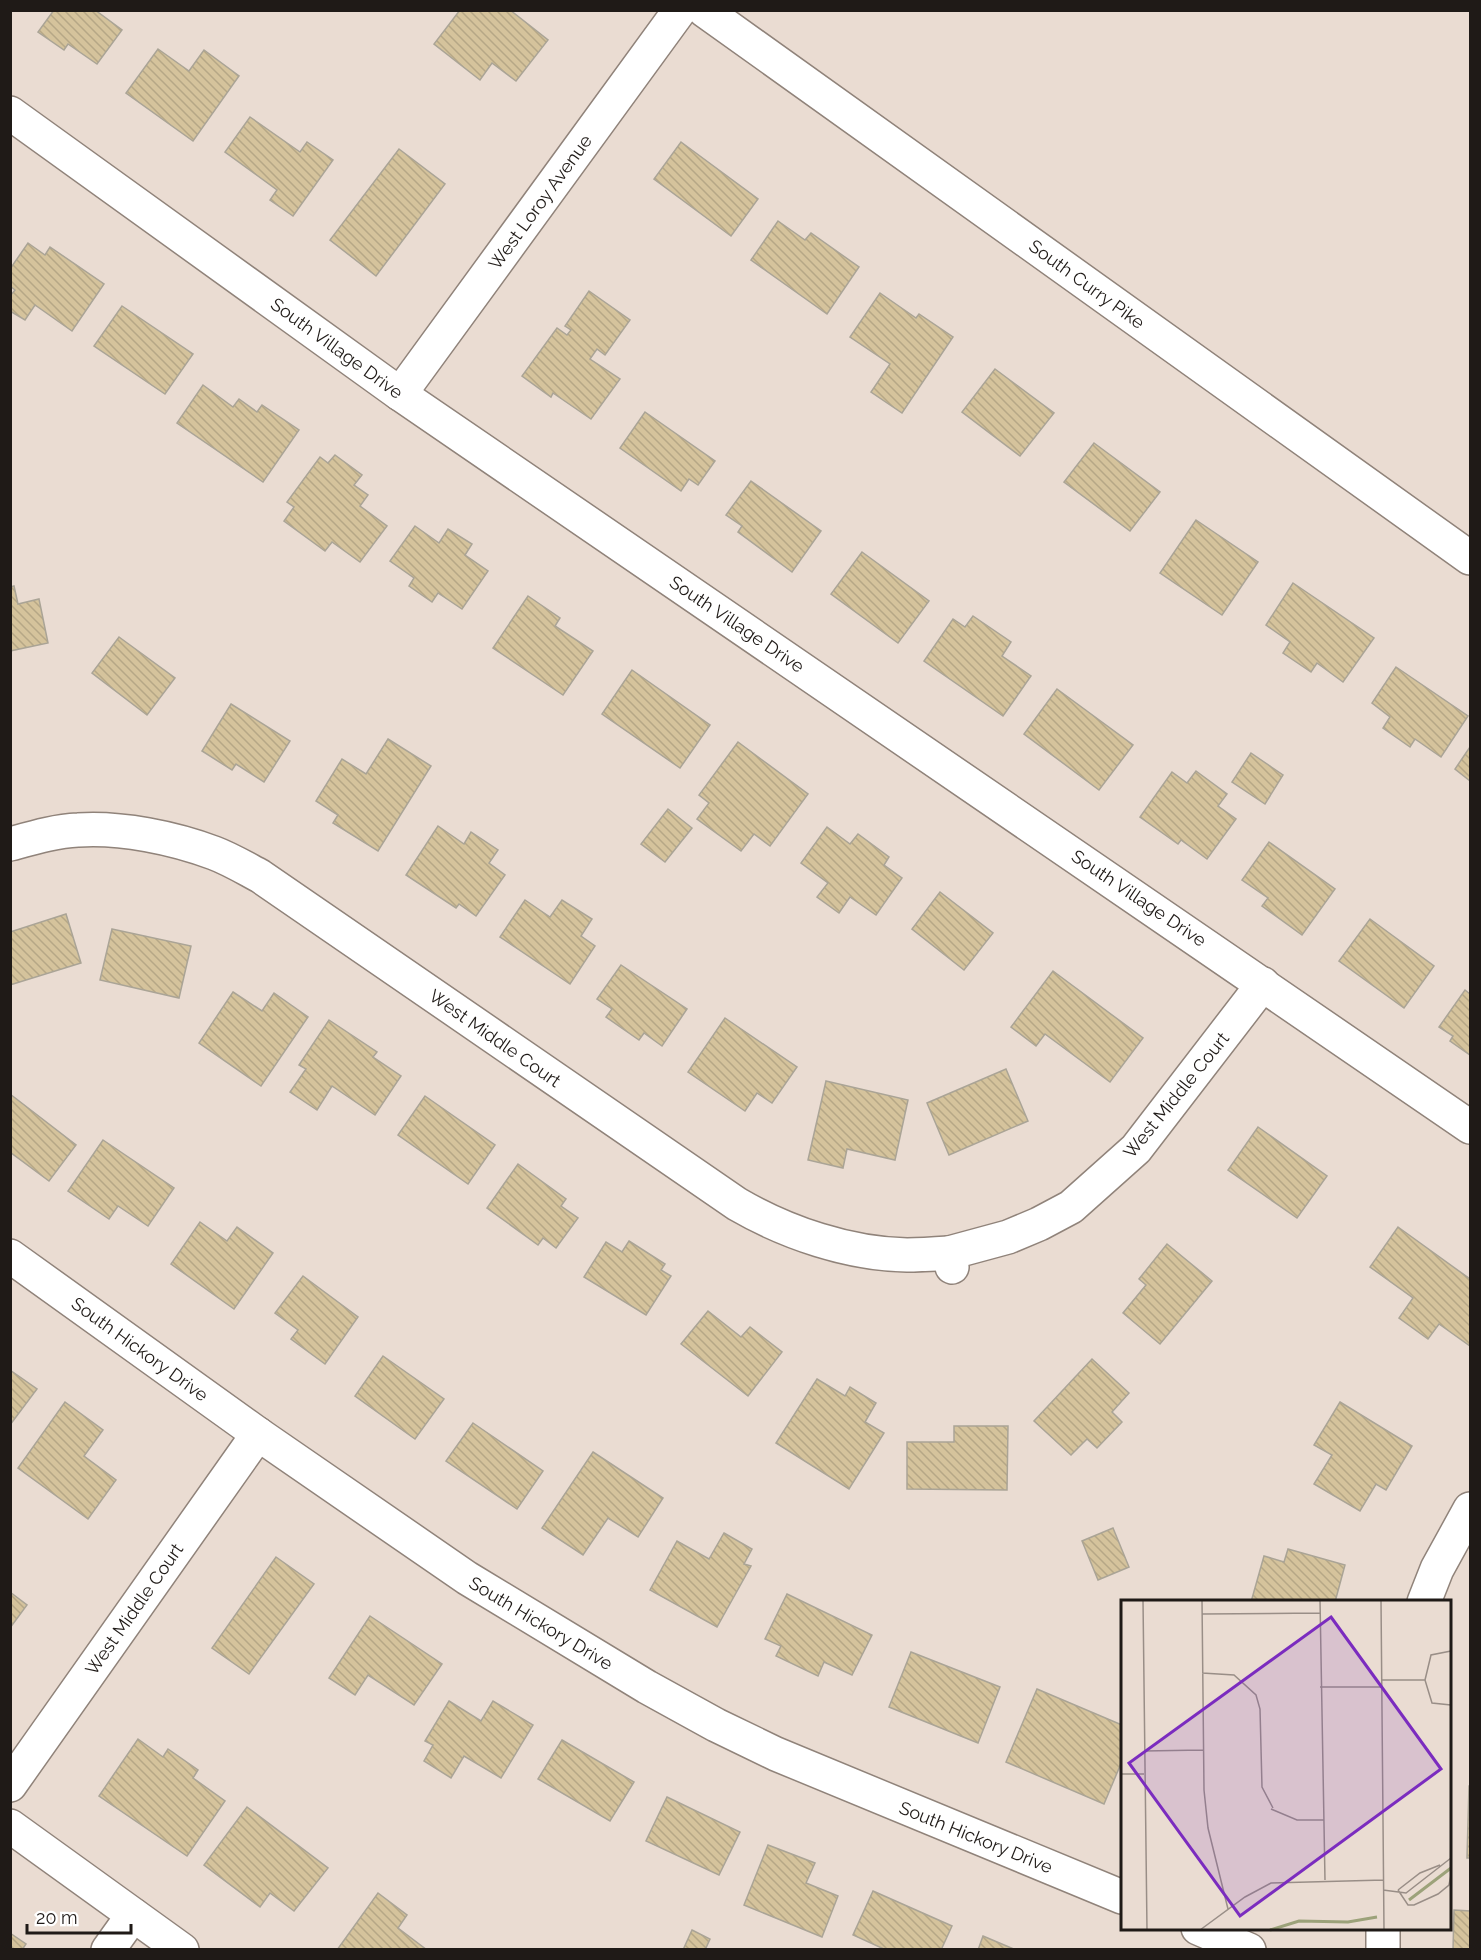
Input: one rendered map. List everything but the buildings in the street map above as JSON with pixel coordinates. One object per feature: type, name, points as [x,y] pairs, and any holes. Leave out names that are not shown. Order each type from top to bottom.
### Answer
[{"type":"street","name":"West Loroy Avenue","points":[[400,394],[680,10]]},
{"type":"street","name":"South Curry Pike","points":[[704,10],[1470,558]]},
{"type":"street","name":"South Village Drive","points":[[10,113],[400,394],[1470,1127]]},
{"type":"street","name":"West Middle Court","points":[[29,834],[78,830],[114,832],[184,843],[216,854],[260,876],[737,1204],[786,1230],[849,1247],[905,1255],[950,1260],[1039,1224],[1071,1207],[1136,1149],[1263,984]]},
{"type":"street","name":"South Hickory Drive","points":[[10,1256],[258,1434],[467,1578],[647,1687],[716,1725],[827,1776],[1121,1897]]},
{"type":"street","name":"West Middle Court","points":[[10,1785],[258,1434]]},
{"type":"street","points":[[1425,1600],[1437,1569],[1470,1509]]},
{"type":"street","points":[[10,1826],[182,1950]]},
{"type":"street","points":[[108,1950],[133,1915]]},
{"type":"street","points":[[1200,1930],[1249,1950]]},
{"type":"street","points":[[1383,1930],[1383,1950]]}]
